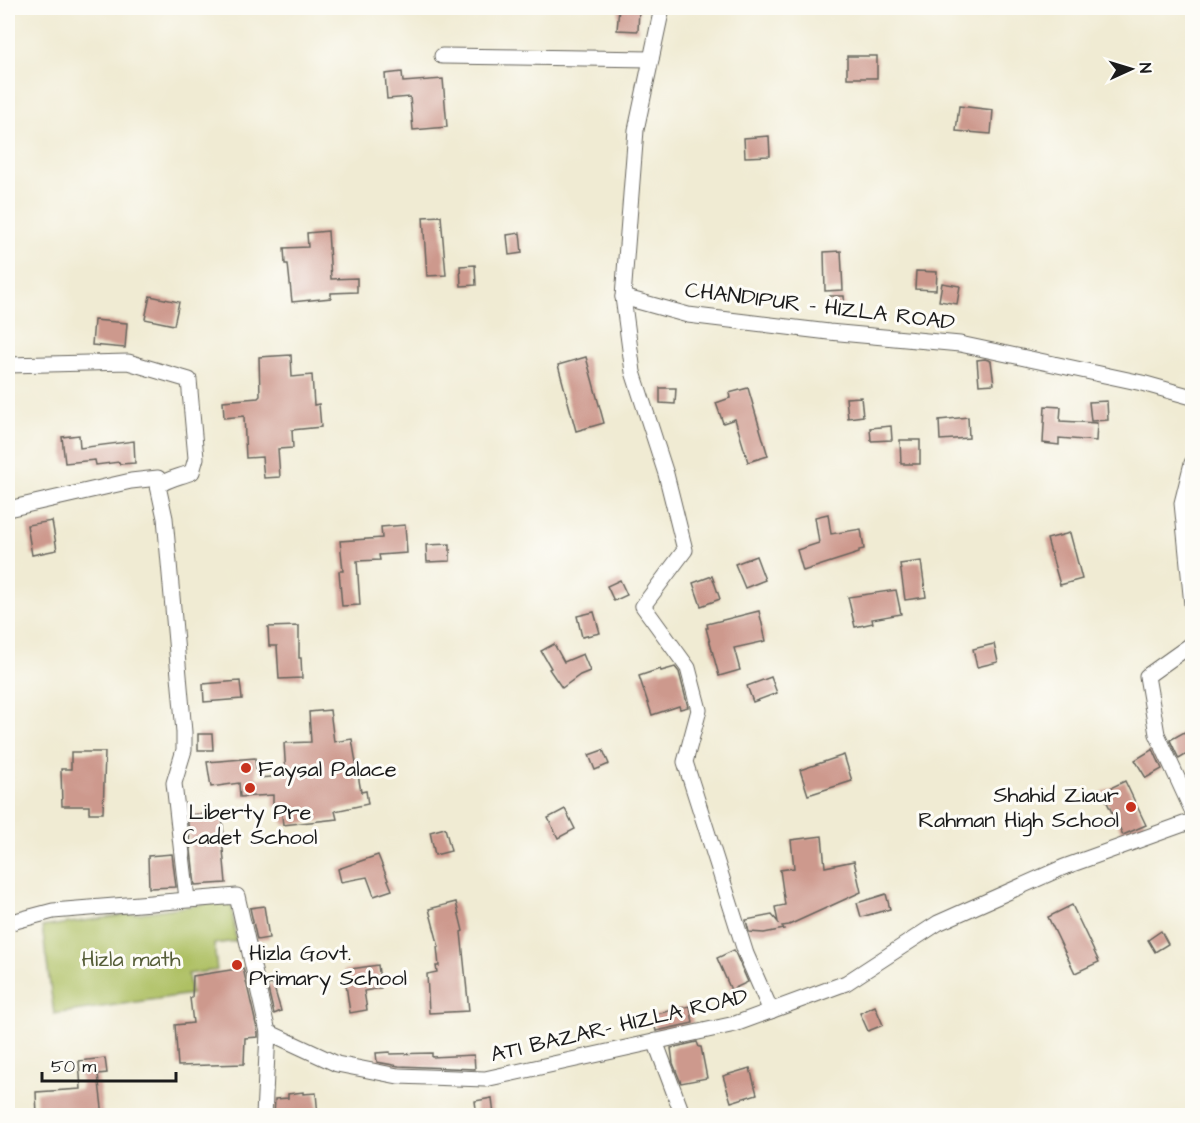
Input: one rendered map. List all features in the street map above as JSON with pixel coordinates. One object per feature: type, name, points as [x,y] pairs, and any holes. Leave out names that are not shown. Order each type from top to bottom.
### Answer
[{"type":"street","points":[[662,8],[636,130],[623,297],[633,372],[666,474],[685,550],[643,606],[688,668],[699,710],[685,762],[746,954],[771,1011]]},
{"type":"street","points":[[442,56],[651,59]]},
{"type":"street","name":"CHANDIPUR - HIZLA ROAD","points":[[623,297],[687,315],[829,332],[960,344],[1142,383],[1192,397]]},
{"type":"street","points":[[8,365],[128,362],[189,380],[196,458],[192,472],[169,478],[158,486]]},
{"type":"street","points":[[1192,463],[1182,503],[1192,605]]},
{"type":"street","points":[[8,509],[131,481],[158,478],[165,518],[183,732],[184,750],[174,783],[187,899]]},
{"type":"street","points":[[1192,644],[1147,676],[1157,734],[1192,810]]},
{"type":"street","name":"ATI BAZAR- HIZLA ROAD","points":[[268,1032],[337,1064],[398,1076],[485,1079],[735,1024],[846,982],[938,923],[1064,867],[1192,820]]},
{"type":"street","points":[[8,923],[53,910],[237,896],[268,1032],[264,1116]]},
{"type":"street","points":[[655,1041],[683,1116]]},
{"type":"green space","name":"Hizla math","points":[[231,900],[236,941],[214,944],[217,970],[188,974],[191,994],[54,1014],[42,927]]},
{"type":"building","points":[[619,8],[639,8],[638,31],[617,30]]},
{"type":"building","points":[[847,56],[877,56],[877,78],[847,78]]},
{"type":"building","points":[[402,72],[403,82],[443,79],[447,127],[413,130],[410,97],[387,99],[385,74]]},
{"type":"building","points":[[959,106],[993,110],[991,134],[956,131]]},
{"type":"building","points":[[769,136],[770,156],[745,157],[744,138]]},
{"type":"building","points":[[441,216],[446,275],[427,276],[423,217]]},
{"type":"building","points":[[328,231],[331,279],[357,278],[357,292],[331,293],[331,298],[292,302],[284,248],[308,247],[307,233]]},
{"type":"building","points":[[520,233],[522,253],[509,255],[507,235]]},
{"type":"building","points":[[841,251],[843,290],[825,291],[824,252]]},
{"type":"building","points":[[475,265],[476,285],[461,286],[460,266]]},
{"type":"building","points":[[916,271],[937,272],[936,290],[915,289]]},
{"type":"building","points":[[942,283],[960,286],[957,304],[939,301]]},
{"type":"building","points":[[150,296],[179,302],[174,325],[145,319]]},
{"type":"building","points":[[830,296],[844,296],[845,311],[830,312]]},
{"type":"building","points":[[94,320],[127,323],[125,348],[92,345]]},
{"type":"building","points":[[291,355],[292,377],[312,375],[314,405],[319,404],[321,427],[292,430],[293,448],[278,449],[280,477],[264,478],[262,457],[246,458],[244,416],[224,418],[223,401],[258,398],[260,396],[259,357]]},
{"type":"building","points":[[586,357],[604,423],[576,431],[558,365]]},
{"type":"building","points":[[977,360],[991,361],[994,384],[979,385]]},
{"type":"building","points":[[660,388],[676,388],[675,404],[660,403]]},
{"type":"building","points":[[748,388],[768,456],[748,462],[735,419],[723,423],[716,403],[730,398],[729,393]]},
{"type":"building","points":[[861,397],[863,416],[848,418],[846,398]]},
{"type":"building","points":[[1107,401],[1108,420],[1091,421],[1089,402]]},
{"type":"building","points":[[1045,406],[1061,407],[1060,421],[1097,423],[1096,441],[1059,438],[1059,445],[1043,443]]},
{"type":"building","points":[[968,417],[969,438],[940,440],[939,420]]},
{"type":"building","points":[[891,426],[892,440],[871,441],[870,428]]},
{"type":"building","points":[[79,435],[80,448],[134,441],[135,463],[120,464],[119,462],[96,465],[95,460],[65,463],[62,437]]},
{"type":"building","points":[[900,440],[920,440],[920,464],[901,464]]},
{"type":"building","points":[[828,514],[831,534],[861,529],[864,549],[859,550],[859,553],[803,571],[797,550],[819,543],[815,517]]},
{"type":"building","points":[[52,521],[57,550],[32,555],[27,525]]},
{"type":"building","points":[[405,525],[407,553],[379,555],[380,560],[357,561],[360,605],[342,606],[339,571],[343,571],[340,541],[382,538],[381,527]]},
{"type":"building","points":[[1070,533],[1082,579],[1060,585],[1047,539]]},
{"type":"building","points":[[450,544],[450,561],[427,562],[426,545]]},
{"type":"building","points":[[756,556],[765,580],[745,588],[735,564]]},
{"type":"building","points":[[921,561],[926,597],[905,600],[900,564]]},
{"type":"building","points":[[712,576],[720,599],[701,606],[693,583]]},
{"type":"building","points":[[620,580],[627,595],[614,601],[607,586]]},
{"type":"building","points":[[896,590],[901,614],[872,619],[873,623],[855,627],[848,597]]},
{"type":"building","points":[[759,611],[766,641],[734,648],[740,670],[719,676],[706,628],[708,628],[707,624]]},
{"type":"building","points":[[594,612],[600,633],[582,637],[577,616]]},
{"type":"building","points":[[299,626],[299,658],[301,658],[302,678],[279,679],[277,646],[269,646],[268,627]]},
{"type":"building","points":[[554,644],[564,662],[583,654],[590,671],[562,688],[549,669],[551,668],[541,651]]},
{"type":"building","points":[[994,644],[998,662],[977,667],[973,649]]},
{"type":"building","points":[[675,667],[679,672],[688,707],[680,709],[679,706],[652,715],[639,676]]},
{"type":"building","points":[[771,677],[777,693],[753,702],[747,686]]},
{"type":"building","points":[[240,681],[242,699],[204,702],[203,684]]},
{"type":"building","points":[[330,710],[334,742],[352,739],[361,792],[366,791],[368,804],[335,811],[337,819],[283,825],[281,806],[273,807],[273,795],[240,797],[239,783],[211,787],[207,762],[255,758],[257,778],[286,776],[284,743],[311,742],[309,712]]},
{"type":"building","points":[[1188,730],[1192,740],[1192,751],[1179,759],[1170,740]]},
{"type":"building","points":[[198,734],[212,734],[213,750],[198,750]]},
{"type":"building","points":[[1153,749],[1162,769],[1146,778],[1135,760]]},
{"type":"building","points":[[603,750],[609,764],[595,770],[589,755]]},
{"type":"building","points":[[71,752],[105,752],[103,813],[89,813],[89,806],[62,806],[61,769],[71,769]]},
{"type":"building","points":[[844,755],[852,781],[808,795],[800,770]]},
{"type":"building","points":[[1125,781],[1146,825],[1123,835],[1102,792]]},
{"type":"building","points":[[565,809],[575,829],[558,838],[548,818]]},
{"type":"building","points":[[222,813],[226,883],[195,885],[187,815]]},
{"type":"building","points":[[445,828],[451,851],[435,855],[430,832]]},
{"type":"building","points":[[822,836],[825,867],[854,861],[861,892],[789,925],[782,926],[784,929],[764,933],[749,932],[746,920],[772,915],[778,922],[775,907],[785,905],[780,870],[794,868],[791,840]]},
{"type":"building","points":[[172,854],[176,887],[149,888],[148,856]]},
{"type":"building","points":[[378,855],[392,890],[374,896],[367,877],[341,882],[338,869]]},
{"type":"building","points":[[886,894],[890,909],[861,917],[857,903]]},
{"type":"building","points":[[456,902],[463,931],[461,932],[469,1011],[429,1013],[427,974],[437,972],[436,966],[439,966],[437,947],[439,947],[429,909]]},
{"type":"building","points":[[1072,905],[1099,962],[1075,973],[1048,917]]},
{"type":"building","points":[[264,906],[269,938],[257,940],[250,908]]},
{"type":"building","points":[[1161,931],[1168,944],[1155,952],[1148,940]]},
{"type":"building","points":[[734,950],[748,982],[731,990],[717,958]]},
{"type":"building","points":[[378,965],[381,988],[364,991],[367,1010],[350,1013],[344,970]]},
{"type":"building","points":[[243,968],[258,1033],[258,1037],[245,1038],[244,1064],[178,1066],[175,1025],[193,1023],[190,998],[192,998],[193,976]]},
{"type":"building","points":[[273,984],[281,1011],[274,1014],[267,985]]},
{"type":"building","points":[[690,1006],[693,1023],[656,1031],[652,1015]]},
{"type":"building","points":[[875,1006],[883,1025],[868,1031],[860,1013]]},
{"type":"building","points":[[697,1042],[701,1047],[707,1078],[681,1083],[673,1063],[671,1048]]},
{"type":"building","points":[[390,1052],[390,1054],[432,1053],[432,1057],[474,1055],[475,1069],[399,1066],[377,1062],[376,1053]]},
{"type":"building","points":[[105,1058],[107,1073],[98,1074],[103,1116],[37,1116],[36,1092],[81,1089],[79,1061]]},
{"type":"building","points":[[750,1068],[757,1094],[731,1102],[723,1076]]},
{"type":"building","points":[[303,1092],[303,1094],[316,1093],[318,1116],[274,1116],[275,1099],[288,1098],[288,1094]]},
{"type":"building","points":[[492,1098],[494,1116],[477,1116],[475,1101]]},
{"type":"place","name":"Faysal Palace","points":[[246,768]]},
{"type":"place","name":"Liberty Pre Cadet School","points":[[250,788]]},
{"type":"place","name":"Shahid Ziaur Rahman High School","points":[[1131,807]]},
{"type":"place","name":"Hizla Govt. Primary School","points":[[237,965]]}]
